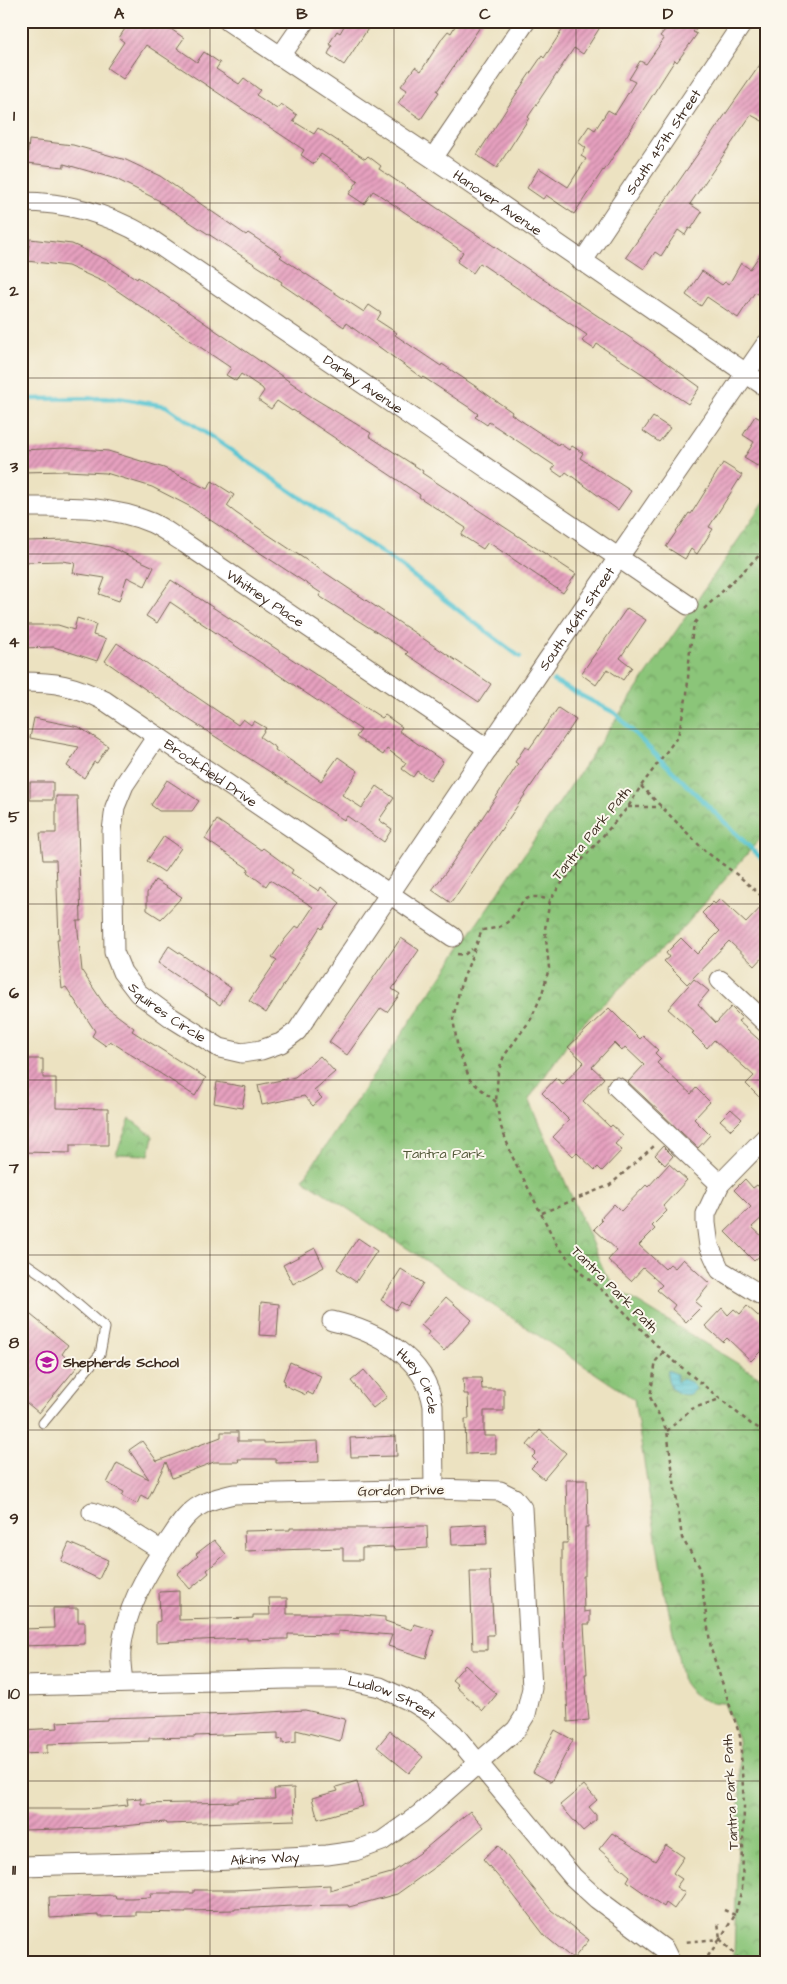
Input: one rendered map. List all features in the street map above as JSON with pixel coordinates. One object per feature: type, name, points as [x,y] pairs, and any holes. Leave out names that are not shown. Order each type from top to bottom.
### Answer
[{"type":"street","name":"Hanover Avenue","points":[[228,21],[433,158],[582,262],[766,386]]},
{"type":"street","points":[[280,57],[304,21]]},
{"type":"street","points":[[433,158],[526,21]]},
{"type":"street","name":"South 45th Street","points":[[582,262],[744,21]]},
{"type":"street","name":"Darley Avenue","points":[[21,202],[47,202],[90,210],[122,222],[146,236],[696,611]]},
{"type":"street","name":"South 46th Street","points":[[389,893],[766,344]]},
{"type":"street","name":"Whitney Place","points":[[21,507],[84,506],[122,514],[153,524],[183,542],[488,749]]},
{"type":"street","name":"Brookfield Drive","points":[[21,682],[50,682],[81,689],[105,701],[389,893],[454,945]]},
{"type":"street","name":"Squires Circle","points":[[156,736],[124,785],[115,806],[112,831],[114,952],[122,972],[138,993],[172,1018],[220,1048],[242,1052],[261,1050],[281,1043],[297,1030],[389,893]]},
{"type":"street","points":[[720,980],[766,1023]]},
{"type":"street","points":[[617,1088],[720,1184]]},
{"type":"street","points":[[766,1138],[720,1184],[706,1214],[709,1246],[720,1270],[766,1298]]},
{"type":"street","name":"Huey Circle","points":[[332,1321],[352,1325],[370,1332],[411,1360],[423,1375],[432,1395],[434,1489]]},
{"type":"street","name":"Gordon Drive","points":[[123,1682],[120,1652],[127,1620],[135,1596],[181,1522],[198,1506],[213,1499],[234,1494],[434,1489],[500,1491],[514,1498],[522,1508],[532,1690],[526,1714],[516,1730],[479,1763]]},
{"type":"street","points":[[92,1512],[113,1520],[162,1551]]},
{"type":"street","name":"Ludlow Street","points":[[21,1686],[123,1682],[343,1679],[380,1687],[430,1713],[454,1734],[572,1877],[667,1956]]},
{"type":"street","name":"Aikins Way","points":[[21,1866],[211,1861],[327,1855],[355,1851],[382,1841],[417,1816],[479,1763]]},
{"type":"lane","points":[[21,1260],[46,1278],[105,1328],[100,1354],[43,1423]]},
{"type":"path","name":"Tantra Park Path","points":[[766,549],[707,604],[696,611],[690,648],[687,694],[678,736],[628,807],[566,878],[550,900],[545,929],[549,968],[542,994],[531,1019],[504,1056],[498,1072],[496,1102],[501,1127],[510,1152],[558,1244],[581,1273],[609,1296],[662,1352],[751,1424],[766,1432]]},
{"type":"path","points":[[641,786],[705,851],[740,877],[766,900]]},
{"type":"path","points":[[628,807],[661,807]]},
{"type":"path","name":"Tantra Park Path","points":[[496,1102],[470,1080],[458,1049],[453,1019],[460,987],[482,930],[501,926],[512,916],[519,904],[529,897],[539,896],[550,900]]},
{"type":"path","name":"Tantra Park Path","points":[[454,945],[459,955],[468,953],[476,944]]},
{"type":"path","points":[[542,1213],[610,1185],[666,1134]]},
{"type":"path","name":"Tantra Park Path","points":[[662,1352],[656,1361],[650,1398],[667,1431],[682,1538],[698,1566],[711,1649],[740,1736],[744,1806],[742,1889],[735,1915],[703,1963]]},
{"type":"path","points":[[667,1431],[691,1409],[720,1399]]},
{"type":"path","points":[[724,1910],[735,1915]]},
{"type":"path","points":[[718,1922],[720,1939],[743,1963]]},
{"type":"path","points":[[683,1942],[720,1939]]},
{"type":"green space","name":"Tantra Park","points":[[766,499],[766,832],[684,927],[578,1028],[529,1099],[605,1273],[618,1290],[766,1381],[766,1963],[745,1963],[734,1955],[740,1779],[738,1739],[724,1703],[711,1702],[700,1698],[691,1692],[683,1682],[663,1582],[634,1399],[303,1179]]},
{"type":"green space","points":[[130,1119],[153,1136],[149,1155],[116,1154]]},
{"type":"water","points":[[668,1370],[677,1374],[677,1382],[682,1379],[691,1382],[696,1389],[686,1395],[676,1392],[669,1382]]},
{"type":"building","points":[[130,21],[159,21],[184,38],[177,48],[197,62],[204,52],[220,63],[216,69],[239,84],[244,78],[260,90],[256,95],[277,109],[281,104],[297,115],[293,121],[314,134],[318,128],[365,159],[368,156],[381,166],[379,169],[644,347],[700,387],[688,404],[597,344],[594,349],[582,341],[587,335],[480,263],[473,273],[457,262],[463,252],[378,194],[373,191],[364,204],[349,194],[358,181],[346,171],[321,154],[314,164],[301,155],[304,150],[146,45],[123,79],[107,68],[124,42],[119,38]]},
{"type":"building","points":[[347,21],[373,21],[344,65],[328,54],[332,46],[329,44],[337,31],[340,33]]},
{"type":"building","points":[[458,21],[484,21],[437,91],[439,92],[421,119],[398,103],[407,90],[401,86],[415,67],[421,71],[443,37],[448,31],[451,33]]},
{"type":"building","points":[[549,21],[604,21],[583,54],[574,48],[497,168],[477,155],[524,82],[542,56],[544,58],[563,29]]},
{"type":"building","points":[[653,21],[692,21],[698,26],[693,32],[697,34],[677,62],[675,60],[604,171],[574,214],[546,195],[543,199],[527,188],[539,168],[568,187],[586,159],[581,156],[586,148],[578,142],[589,126],[595,130],[608,110],[615,114],[635,82],[629,79],[640,61],[646,64],[664,39],[660,36],[665,30]]},
{"type":"building","points":[[766,56],[766,123],[751,115],[690,204],[702,212],[691,229],[689,228],[685,235],[678,230],[661,256],[655,252],[644,269],[626,257]]},
{"type":"building","points":[[29,140],[73,145],[126,160],[160,176],[246,235],[248,233],[282,255],[280,257],[364,312],[369,305],[381,313],[377,320],[397,333],[395,335],[475,386],[512,412],[511,414],[558,445],[559,443],[569,450],[572,446],[583,453],[580,458],[631,491],[618,510],[566,472],[562,477],[552,470],[555,466],[489,422],[487,425],[475,417],[478,414],[470,408],[422,378],[346,323],[344,327],[281,284],[282,282],[160,201],[116,179],[64,164],[64,167],[27,163]]},
{"type":"building","points":[[30,239],[72,244],[109,261],[137,279],[138,277],[312,397],[371,433],[369,436],[423,471],[422,473],[576,574],[563,593],[488,542],[483,549],[461,535],[466,528],[293,410],[277,401],[271,409],[258,400],[264,391],[262,388],[241,374],[236,381],[226,375],[231,368],[106,283],[68,266],[27,261]]},
{"type":"building","points":[[766,246],[766,282],[758,294],[755,292],[738,318],[707,297],[701,306],[686,295],[702,271],[722,285],[725,282],[729,284],[741,263],[750,269]]},
{"type":"building","points":[[755,416],[766,422],[766,456],[759,467],[744,458],[754,442],[743,435]]},
{"type":"building","points":[[653,417],[670,428],[659,442],[643,431]]},
{"type":"building","points":[[65,448],[108,451],[164,468],[207,489],[212,481],[234,495],[227,506],[236,513],[491,684],[479,702],[406,654],[408,652],[319,596],[321,593],[189,506],[152,487],[106,473],[66,471],[21,472],[21,450]]},
{"type":"building","points":[[723,463],[742,475],[709,527],[713,529],[697,554],[691,549],[685,559],[666,547],[689,513],[691,514]]},
{"type":"building","points":[[70,540],[110,547],[154,567],[145,586],[127,577],[119,601],[99,594],[105,578],[73,573],[75,563],[62,561],[23,562],[24,559],[21,559],[21,546],[25,541]]},
{"type":"building","points":[[171,580],[382,718],[385,715],[402,727],[399,731],[443,761],[430,780],[417,771],[413,777],[402,769],[406,763],[387,749],[383,755],[356,737],[361,730],[170,602],[157,623],[146,616]]},
{"type":"building","points":[[627,608],[646,620],[620,658],[632,667],[623,680],[607,669],[596,685],[581,674]]},
{"type":"building","points":[[77,618],[96,624],[93,635],[106,639],[97,661],[54,647],[21,648],[21,625],[58,625],[74,630]]},
{"type":"building","points":[[117,643],[238,725],[243,719],[251,725],[254,721],[266,728],[260,737],[276,748],[275,750],[321,781],[338,757],[358,771],[342,795],[362,808],[377,786],[394,798],[379,820],[392,829],[384,842],[347,816],[344,820],[185,717],[105,661]]},
{"type":"building","points":[[558,708],[576,720],[451,903],[432,890],[518,764],[515,762],[525,747],[529,749]]},
{"type":"building","points":[[34,718],[79,727],[108,746],[97,763],[94,762],[84,778],[67,766],[79,747],[30,738]]},
{"type":"building","points":[[167,780],[199,801],[192,811],[159,811],[151,805]]},
{"type":"building","points":[[30,782],[53,782],[53,800],[30,800]]},
{"type":"building","points":[[56,796],[77,796],[81,921],[77,921],[82,971],[106,1007],[134,1028],[132,1031],[206,1078],[195,1096],[110,1041],[106,1046],[92,1036],[95,1031],[66,987],[62,989],[57,939],[59,939],[56,860],[43,860],[40,833],[56,833]]},
{"type":"building","points":[[217,820],[261,850],[263,848],[293,870],[291,873],[319,891],[321,887],[340,903],[322,929],[320,927],[266,1013],[249,1001],[277,960],[272,957],[296,926],[299,928],[313,907],[270,880],[266,886],[247,872],[249,869],[205,839]]},
{"type":"building","points":[[164,836],[181,848],[164,872],[147,861]]},
{"type":"building","points":[[155,880],[182,897],[161,919],[147,910],[147,893]]},
{"type":"building","points":[[720,899],[746,923],[766,902],[766,954],[755,966],[729,941],[687,984],[664,961],[669,957],[666,953],[681,938],[697,954],[720,931],[702,913],[713,902],[715,904]]},
{"type":"building","points":[[401,938],[419,950],[392,989],[400,994],[387,1012],[381,1008],[347,1055],[329,1042]]},
{"type":"building","points":[[169,946],[231,988],[220,1005],[158,963]]},
{"type":"building","points":[[694,979],[709,991],[698,1004],[716,1023],[731,1007],[742,1018],[738,1021],[766,1046],[766,1104],[746,1084],[754,1076],[714,1040],[707,1048],[692,1033],[694,1032],[668,1009]]},
{"type":"building","points":[[609,1008],[640,1039],[643,1036],[658,1050],[655,1053],[661,1059],[657,1063],[691,1094],[696,1088],[710,1102],[694,1119],[710,1135],[698,1148],[628,1082],[644,1065],[625,1047],[622,1051],[614,1043],[592,1067],[604,1078],[583,1101],[610,1127],[612,1125],[623,1135],[615,1144],[622,1150],[602,1171],[598,1167],[595,1170],[577,1153],[573,1156],[553,1137],[569,1120],[542,1093],[556,1078],[563,1084],[584,1062],[568,1047]]},
{"type":"building","points":[[320,1056],[335,1072],[314,1090],[322,1098],[313,1106],[304,1096],[262,1105],[258,1085],[295,1077]]},
{"type":"building","points":[[21,1059],[43,1059],[43,1078],[56,1078],[56,1108],[108,1109],[108,1145],[70,1145],[70,1153],[21,1152]]},
{"type":"building","points":[[217,1082],[246,1087],[242,1108],[214,1103]]},
{"type":"building","points":[[731,1109],[742,1119],[731,1130],[720,1120]]},
{"type":"building","points":[[663,1146],[673,1156],[665,1165],[655,1155]]},
{"type":"building","points":[[669,1164],[687,1180],[663,1206],[667,1211],[652,1226],[655,1229],[639,1245],[665,1269],[670,1264],[675,1268],[683,1259],[710,1284],[695,1302],[701,1307],[686,1322],[672,1309],[675,1305],[657,1290],[662,1285],[643,1268],[631,1281],[608,1260],[617,1250],[594,1229],[602,1221],[600,1219],[614,1204],[621,1211],[646,1185],[648,1187]]},
{"type":"building","points":[[745,1179],[753,1188],[757,1185],[766,1194],[766,1214],[752,1227],[766,1240],[766,1250],[754,1261],[725,1232],[751,1207],[734,1190]]},
{"type":"building","points":[[358,1238],[377,1251],[356,1282],[337,1269]]},
{"type":"building","points":[[315,1248],[324,1267],[293,1284],[283,1265]]},
{"type":"building","points":[[401,1269],[423,1283],[408,1306],[401,1302],[396,1310],[381,1300]]},
{"type":"building","points":[[446,1297],[472,1320],[444,1351],[427,1335],[429,1332],[421,1325]]},
{"type":"building","points":[[261,1302],[279,1304],[277,1336],[259,1335]]},
{"type":"building","points":[[747,1306],[766,1323],[766,1346],[751,1361],[727,1338],[723,1342],[705,1326],[722,1308],[728,1315],[734,1309],[740,1314]]},
{"type":"building","name":"Shepherds School","points":[[21,1307],[68,1345],[62,1354],[77,1367],[39,1413],[21,1398]]},
{"type":"building","points":[[290,1362],[321,1376],[313,1395],[307,1392],[306,1395],[284,1385],[285,1381],[283,1380]]},
{"type":"building","points":[[364,1370],[387,1397],[373,1408],[351,1381]]},
{"type":"building","points":[[463,1378],[481,1378],[482,1389],[504,1389],[504,1411],[484,1411],[484,1436],[496,1436],[496,1453],[466,1454],[465,1419],[469,1419],[468,1394],[464,1394]]},
{"type":"building","points":[[540,1430],[566,1453],[544,1479],[531,1468],[537,1462],[532,1457],[536,1453],[527,1445]]},
{"type":"building","points":[[221,1432],[238,1432],[238,1441],[264,1441],[264,1443],[318,1441],[319,1462],[276,1463],[276,1459],[238,1459],[239,1462],[214,1462],[172,1478],[166,1462],[148,1499],[141,1495],[137,1504],[122,1496],[124,1492],[107,1483],[117,1463],[149,1479],[129,1450],[142,1441],[157,1461],[221,1437]]},
{"type":"building","points":[[396,1436],[397,1456],[351,1457],[350,1438]]},
{"type":"building","points":[[566,1480],[587,1480],[588,1527],[585,1527],[585,1576],[583,1576],[584,1612],[590,1611],[590,1624],[584,1624],[587,1674],[585,1674],[589,1720],[568,1722],[562,1576],[562,1543],[568,1543]]},
{"type":"building","points":[[486,1524],[487,1544],[452,1545],[451,1526]]},
{"type":"building","points":[[427,1526],[428,1548],[394,1550],[393,1547],[362,1548],[362,1560],[343,1560],[343,1548],[245,1551],[244,1531],[290,1530],[290,1528]]},
{"type":"building","points":[[214,1540],[226,1554],[207,1570],[209,1573],[190,1589],[177,1574],[198,1556],[196,1554]]},
{"type":"building","points":[[69,1543],[108,1560],[99,1579],[61,1561]]},
{"type":"building","points":[[470,1571],[490,1571],[494,1635],[487,1635],[487,1650],[473,1650]]},
{"type":"building","points":[[179,1591],[179,1620],[253,1618],[253,1615],[270,1615],[269,1598],[287,1598],[287,1614],[350,1614],[385,1617],[385,1621],[412,1630],[414,1624],[434,1630],[426,1658],[388,1646],[392,1635],[338,1631],[338,1635],[288,1634],[288,1639],[247,1640],[247,1638],[156,1642],[156,1622],[160,1621],[159,1592]]},
{"type":"building","points":[[53,1608],[78,1608],[78,1622],[85,1622],[85,1644],[21,1646],[21,1629],[54,1628]]},
{"type":"building","points":[[465,1665],[497,1694],[483,1711],[456,1687],[458,1685],[452,1680]]},
{"type":"building","points":[[305,1710],[345,1719],[340,1741],[296,1730],[296,1742],[283,1744],[283,1739],[278,1740],[278,1733],[195,1736],[149,1738],[149,1741],[47,1744],[47,1753],[21,1754],[21,1730],[58,1728],[57,1722],[107,1720],[107,1718]]},
{"type":"building","points":[[555,1730],[573,1740],[551,1782],[533,1772]]},
{"type":"building","points":[[390,1731],[423,1757],[409,1773],[377,1747]]},
{"type":"building","points":[[357,1781],[363,1806],[318,1819],[312,1798],[338,1791],[336,1787]]},
{"type":"building","points":[[584,1785],[597,1800],[589,1807],[596,1815],[596,1820],[583,1831],[560,1805]]},
{"type":"building","points":[[294,1788],[295,1820],[166,1824],[165,1822],[103,1828],[21,1830],[21,1809],[86,1809],[128,1805],[127,1799],[141,1798],[141,1804],[238,1802],[238,1800],[275,1799],[274,1789]]},
{"type":"building","points":[[470,1811],[484,1827],[446,1859],[397,1894],[349,1907],[348,1905],[292,1906],[186,1911],[186,1913],[136,1912],[136,1916],[98,1917],[98,1915],[50,1918],[49,1897],[115,1895],[116,1898],[131,1898],[151,1897],[150,1893],[194,1893],[194,1890],[235,1890],[330,1885],[330,1890],[391,1873],[420,1853]]},
{"type":"building","points":[[612,1833],[655,1861],[666,1845],[684,1857],[673,1873],[682,1879],[676,1887],[685,1893],[674,1909],[666,1903],[664,1907],[627,1881],[630,1876],[599,1849]]},
{"type":"building","points":[[498,1845],[551,1910],[589,1940],[573,1959],[545,1936],[483,1859]]},
{"type":"waterway","points":[[21,399],[118,398],[166,406],[392,560],[520,657]]},
{"type":"waterway","points":[[553,681],[615,713],[766,863]]},
{"type":"place","name":"Shepherds School","points":[[47,1362]]}]
